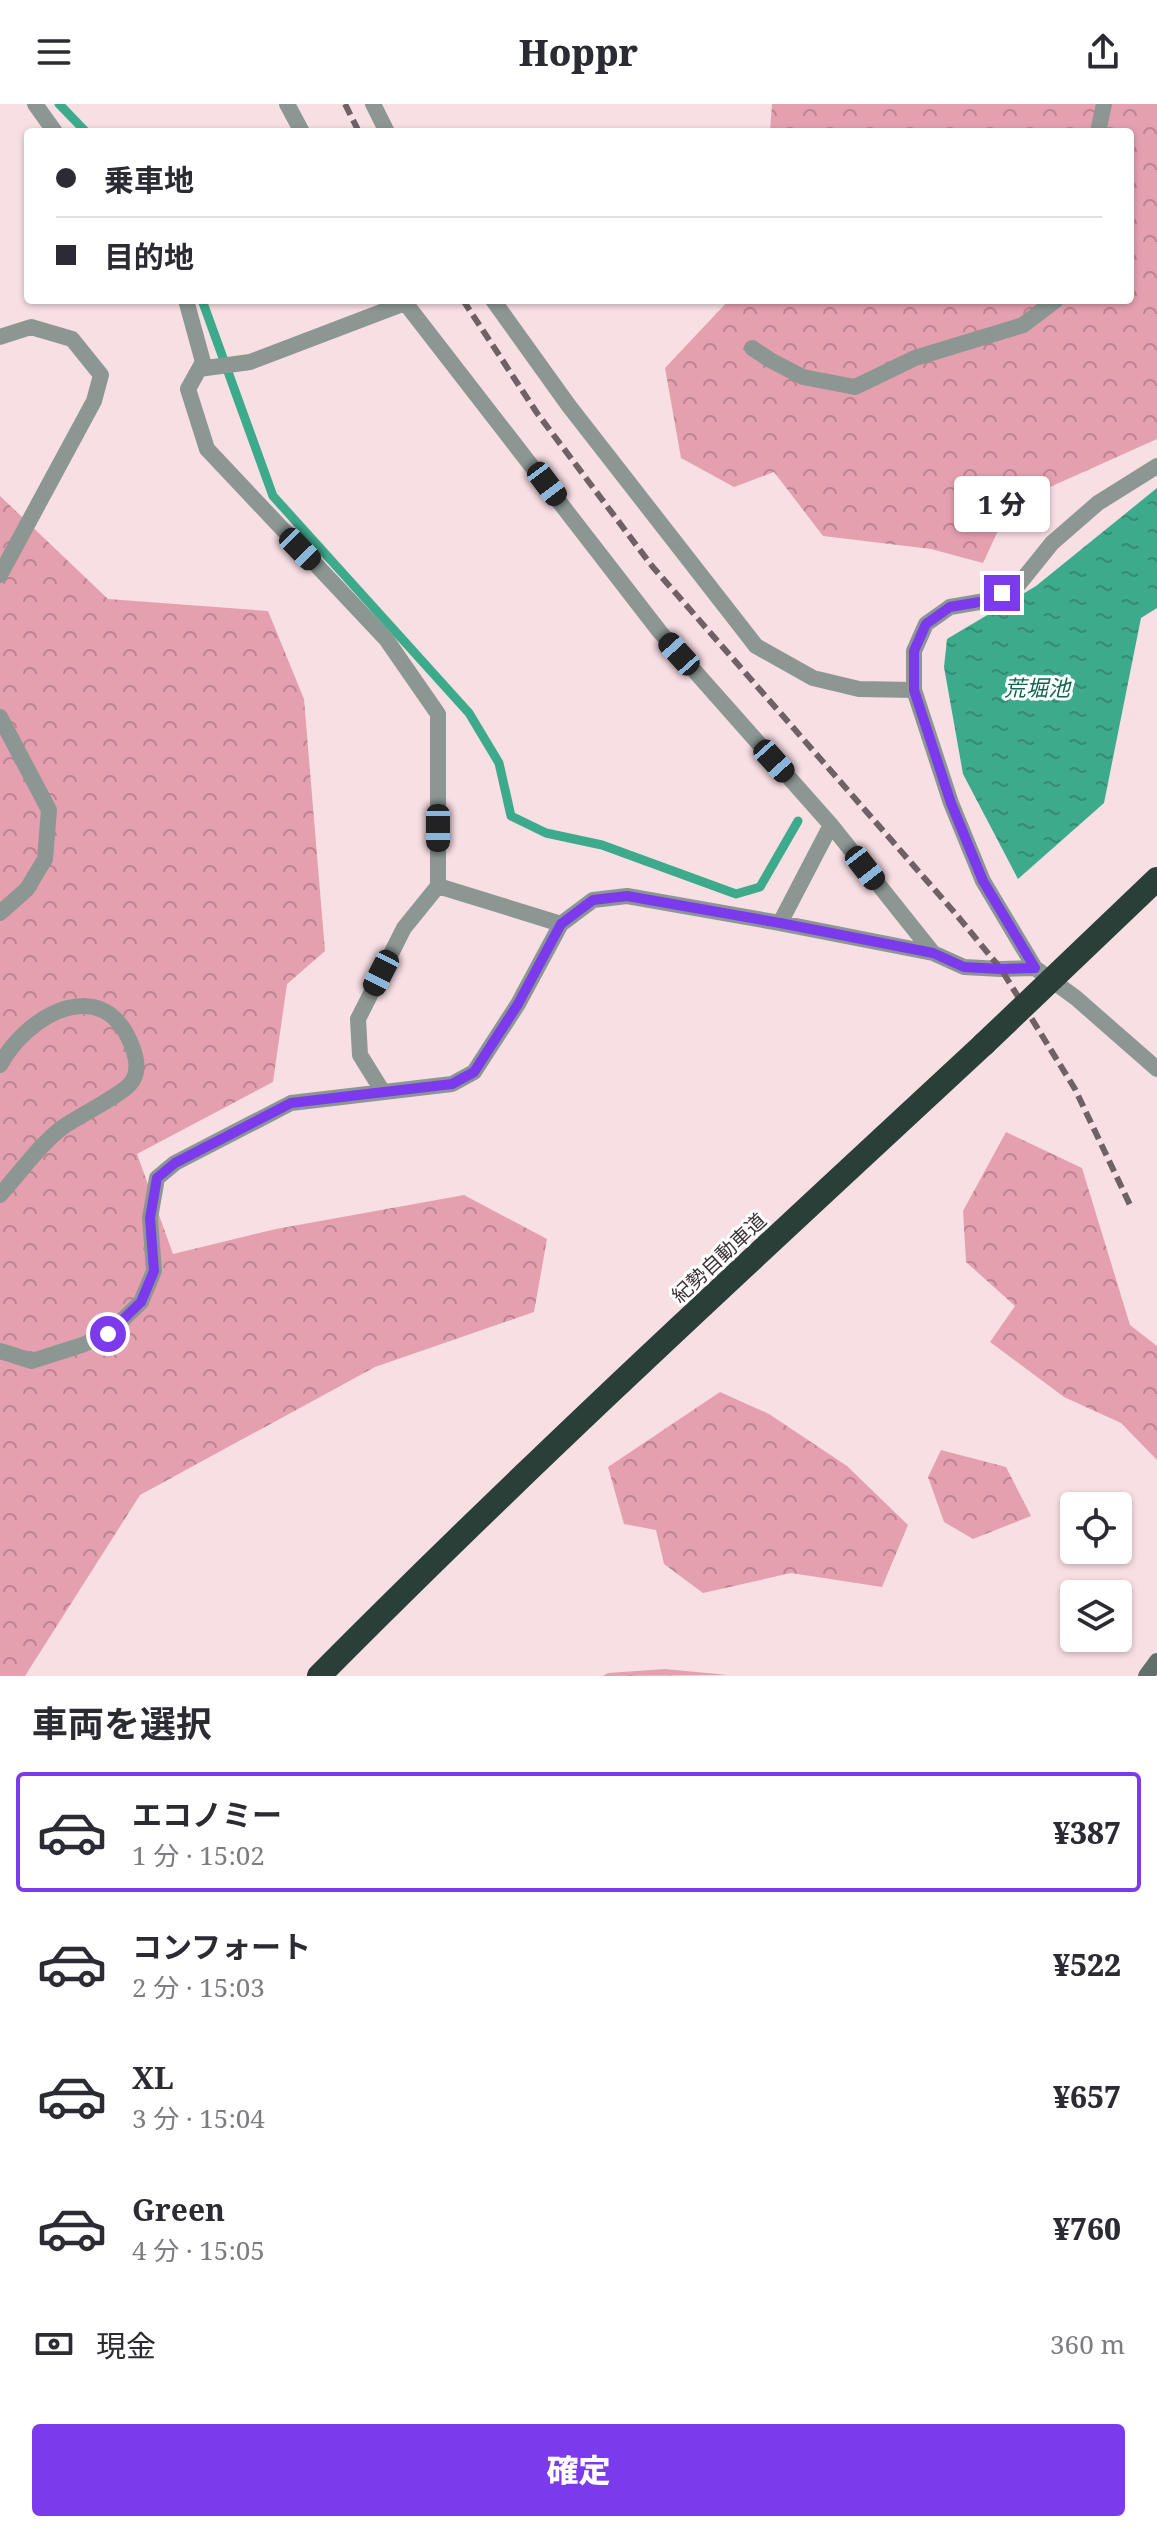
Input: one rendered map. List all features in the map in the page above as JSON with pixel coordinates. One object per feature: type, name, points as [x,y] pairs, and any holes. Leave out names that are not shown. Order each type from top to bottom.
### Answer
[{"type":"highway","name":"紀勢自動車道","points":[[319,1676],[412,1582],[661,1345],[1157,879]]},
{"type":"street","points":[[35,104],[52,128]]},
{"type":"street","points":[[287,104],[300,128]]},
{"type":"street","points":[[373,104],[385,128]]},
{"type":"street","points":[[1099,128],[1104,104]]},
{"type":"street","points":[[187,304],[203,362],[188,389],[207,449],[386,639],[438,714],[438,886],[404,928],[358,1019],[360,1055],[383,1092]]},
{"type":"street","points":[[199,369],[250,362],[399,304]]},
{"type":"street","points":[[406,304],[660,632],[831,825],[933,953]]},
{"type":"street","points":[[496,304],[569,406],[756,646],[813,678],[859,689],[914,690]]},
{"type":"street","points":[[752,348],[803,377],[855,387],[915,358],[1023,325],[1051,304]]},
{"type":"street","points":[[0,337],[31,327],[72,339],[101,375],[94,401],[0,575]]},
{"type":"street","points":[[1157,466],[1098,503],[1052,543],[1019,584],[985,601],[950,607],[926,624],[914,651],[914,690],[951,803],[983,881],[1035,968],[1076,998],[1157,1069]]},
{"type":"street","points":[[0,717],[49,810],[45,859],[27,889],[0,913]]},
{"type":"street","points":[[780,923],[831,825]]},
{"type":"street","points":[[438,886],[561,924]]},
{"type":"street","points":[[0,1351],[32,1361],[82,1345],[108,1334],[141,1302],[154,1271],[150,1218],[157,1178],[175,1163],[291,1103],[452,1084],[474,1072],[518,1004],[561,924],[593,900],[627,896],[780,923],[933,953],[964,967],[1035,968]]},
{"type":"street","points":[[0,1065],[8,1051],[50,1013],[84,1004],[113,1013],[127,1031],[138,1062],[131,1083],[60,1129],[0,1195]]},
{"type":"street","points":[[1146,1676],[1157,1661]]},
{"type":"green space","points":[[772,104],[1157,104],[1157,439],[1010,505],[983,563],[931,549],[823,536],[774,472],[734,487],[681,458],[665,368],[725,304],[1134,304],[1134,128],[770,128]]},
{"type":"green space","points":[[0,496],[108,599],[268,611],[304,699],[325,951],[287,984],[273,1082],[137,1154],[173,1254],[276,1229],[464,1195],[547,1239],[534,1312],[375,1367],[140,1495],[25,1676],[0,1676]]},
{"type":"green space","points":[[1006,1132],[1082,1168],[1130,1325],[1157,1346],[1157,1460],[1121,1423],[1064,1397],[990,1342],[1015,1306],[966,1262],[963,1211]]},
{"type":"green space","points":[[720,1392],[769,1414],[847,1466],[908,1525],[882,1587],[791,1573],[703,1593],[664,1564],[656,1530],[624,1524],[608,1467]]},
{"type":"green space","points":[[941,1450],[1006,1467],[1031,1516],[973,1539],[944,1522],[928,1477]]},
{"type":"green space","points":[[665,1669],[728,1675],[603,1676],[608,1673]]},
{"type":"water","name":"荒堀池","points":[[1157,488],[1157,608],[1141,618],[1104,803],[1018,879],[963,774],[944,667],[947,639],[1036,586]]},
{"type":"waterway","points":[[59,104],[82,128]]},
{"type":"waterway","points":[[203,304],[273,496],[469,713],[499,763],[511,816],[546,833],[602,845],[736,894],[760,887],[798,821]]},
{"type":"railway","points":[[345,104],[357,128]]},
{"type":"railway","points":[[466,304],[537,413],[652,566],[1001,969],[1075,1089],[1131,1207]]},
{"type":"route","points":[[108,1334],[141,1302],[154,1271],[150,1218],[157,1178],[175,1163],[291,1103],[452,1084],[474,1072],[518,1004],[561,924],[593,900],[627,896],[780,923],[933,953],[964,967],[1035,968],[983,881],[951,803],[914,690],[914,651],[926,624],[950,607],[985,601],[1002,593]]}]
